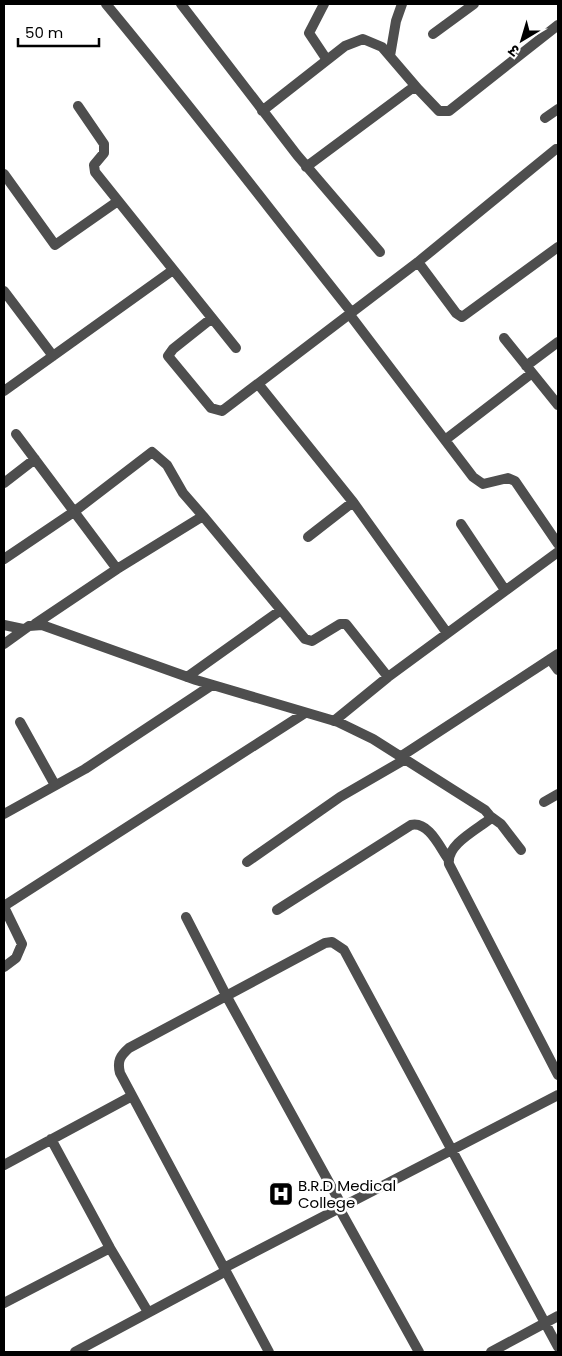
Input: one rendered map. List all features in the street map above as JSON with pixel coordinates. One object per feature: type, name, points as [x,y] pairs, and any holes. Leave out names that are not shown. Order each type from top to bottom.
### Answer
[{"type":"street","points":[[106,4],[190,104],[223,152],[351,314],[478,482],[490,484],[508,478],[515,481],[558,544]]},
{"type":"street","points":[[181,4],[306,167],[380,252]]},
{"type":"street","points":[[324,4],[308,33],[327,60]]},
{"type":"street","points":[[390,56],[396,21],[402,4]]},
{"type":"street","points":[[433,34],[474,4]]},
{"type":"street","points":[[262,110],[345,46],[363,39],[382,47],[439,111],[449,111],[558,25]]},
{"type":"street","points":[[306,167],[411,89],[418,89]]},
{"type":"street","points":[[78,106],[104,144],[104,153],[94,164],[94,172],[236,348]]},
{"type":"street","points":[[545,118],[558,109]]},
{"type":"street","points":[[212,318],[173,348],[168,356],[169,360],[211,408],[217,412],[228,409],[351,314],[418,262],[556,149]]},
{"type":"street","points":[[4,174],[56,245],[118,201]]},
{"type":"street","points":[[418,262],[456,313],[462,317],[558,247]]},
{"type":"street","points":[[4,391],[173,270]]},
{"type":"street","points":[[4,291],[53,356]]},
{"type":"street","points":[[504,338],[558,405]]},
{"type":"street","points":[[445,440],[529,370],[558,342]]},
{"type":"street","points":[[259,385],[353,502],[447,633]]},
{"type":"street","points":[[16,434],[117,569]]},
{"type":"street","points":[[4,559],[75,511],[152,452],[167,465],[183,493],[308,641],[315,639],[340,624],[346,624],[388,677]]},
{"type":"street","points":[[4,483],[35,459]]},
{"type":"street","points":[[308,537],[353,502]]},
{"type":"street","points":[[4,644],[117,569],[203,516]]},
{"type":"street","points":[[461,524],[505,590]]},
{"type":"street","points":[[334,721],[388,677],[558,552]]},
{"type":"street","points":[[187,677],[281,610]]},
{"type":"street","points":[[35,624],[187,677],[334,721],[364,735],[402,758],[490,816],[500,824],[521,850]]},
{"type":"street","points":[[4,625],[23,630]]},
{"type":"street","points":[[247,862],[340,796],[402,758],[554,656],[558,670]]},
{"type":"street","points":[[4,814],[95,763],[212,685]]},
{"type":"street","points":[[4,967],[16,958],[22,944],[4,907],[306,713]]},
{"type":"street","points":[[20,722],[55,785]]},
{"type":"street","points":[[544,802],[558,794]]},
{"type":"street","points":[[449,860],[452,848],[490,819],[490,816]]},
{"type":"street","points":[[277,910],[411,825],[422,826],[428,830],[449,860],[558,1075]]},
{"type":"street","points":[[186,917],[227,997],[419,1352]]},
{"type":"street","points":[[269,1352],[132,1096],[118,1065],[119,1058],[124,1053],[325,943],[332,942],[344,950],[558,1347]]},
{"type":"street","points":[[75,1352],[341,1207],[452,1148],[558,1095]]},
{"type":"street","points":[[4,1165],[132,1096]]},
{"type":"street","points":[[51,1139],[110,1248],[148,1312]]},
{"type":"street","points":[[4,1303],[110,1248]]},
{"type":"street","points":[[491,1352],[558,1316]]},
{"type":"place","name":"B.R.D Medical College","points":[[281,1194]]}]
